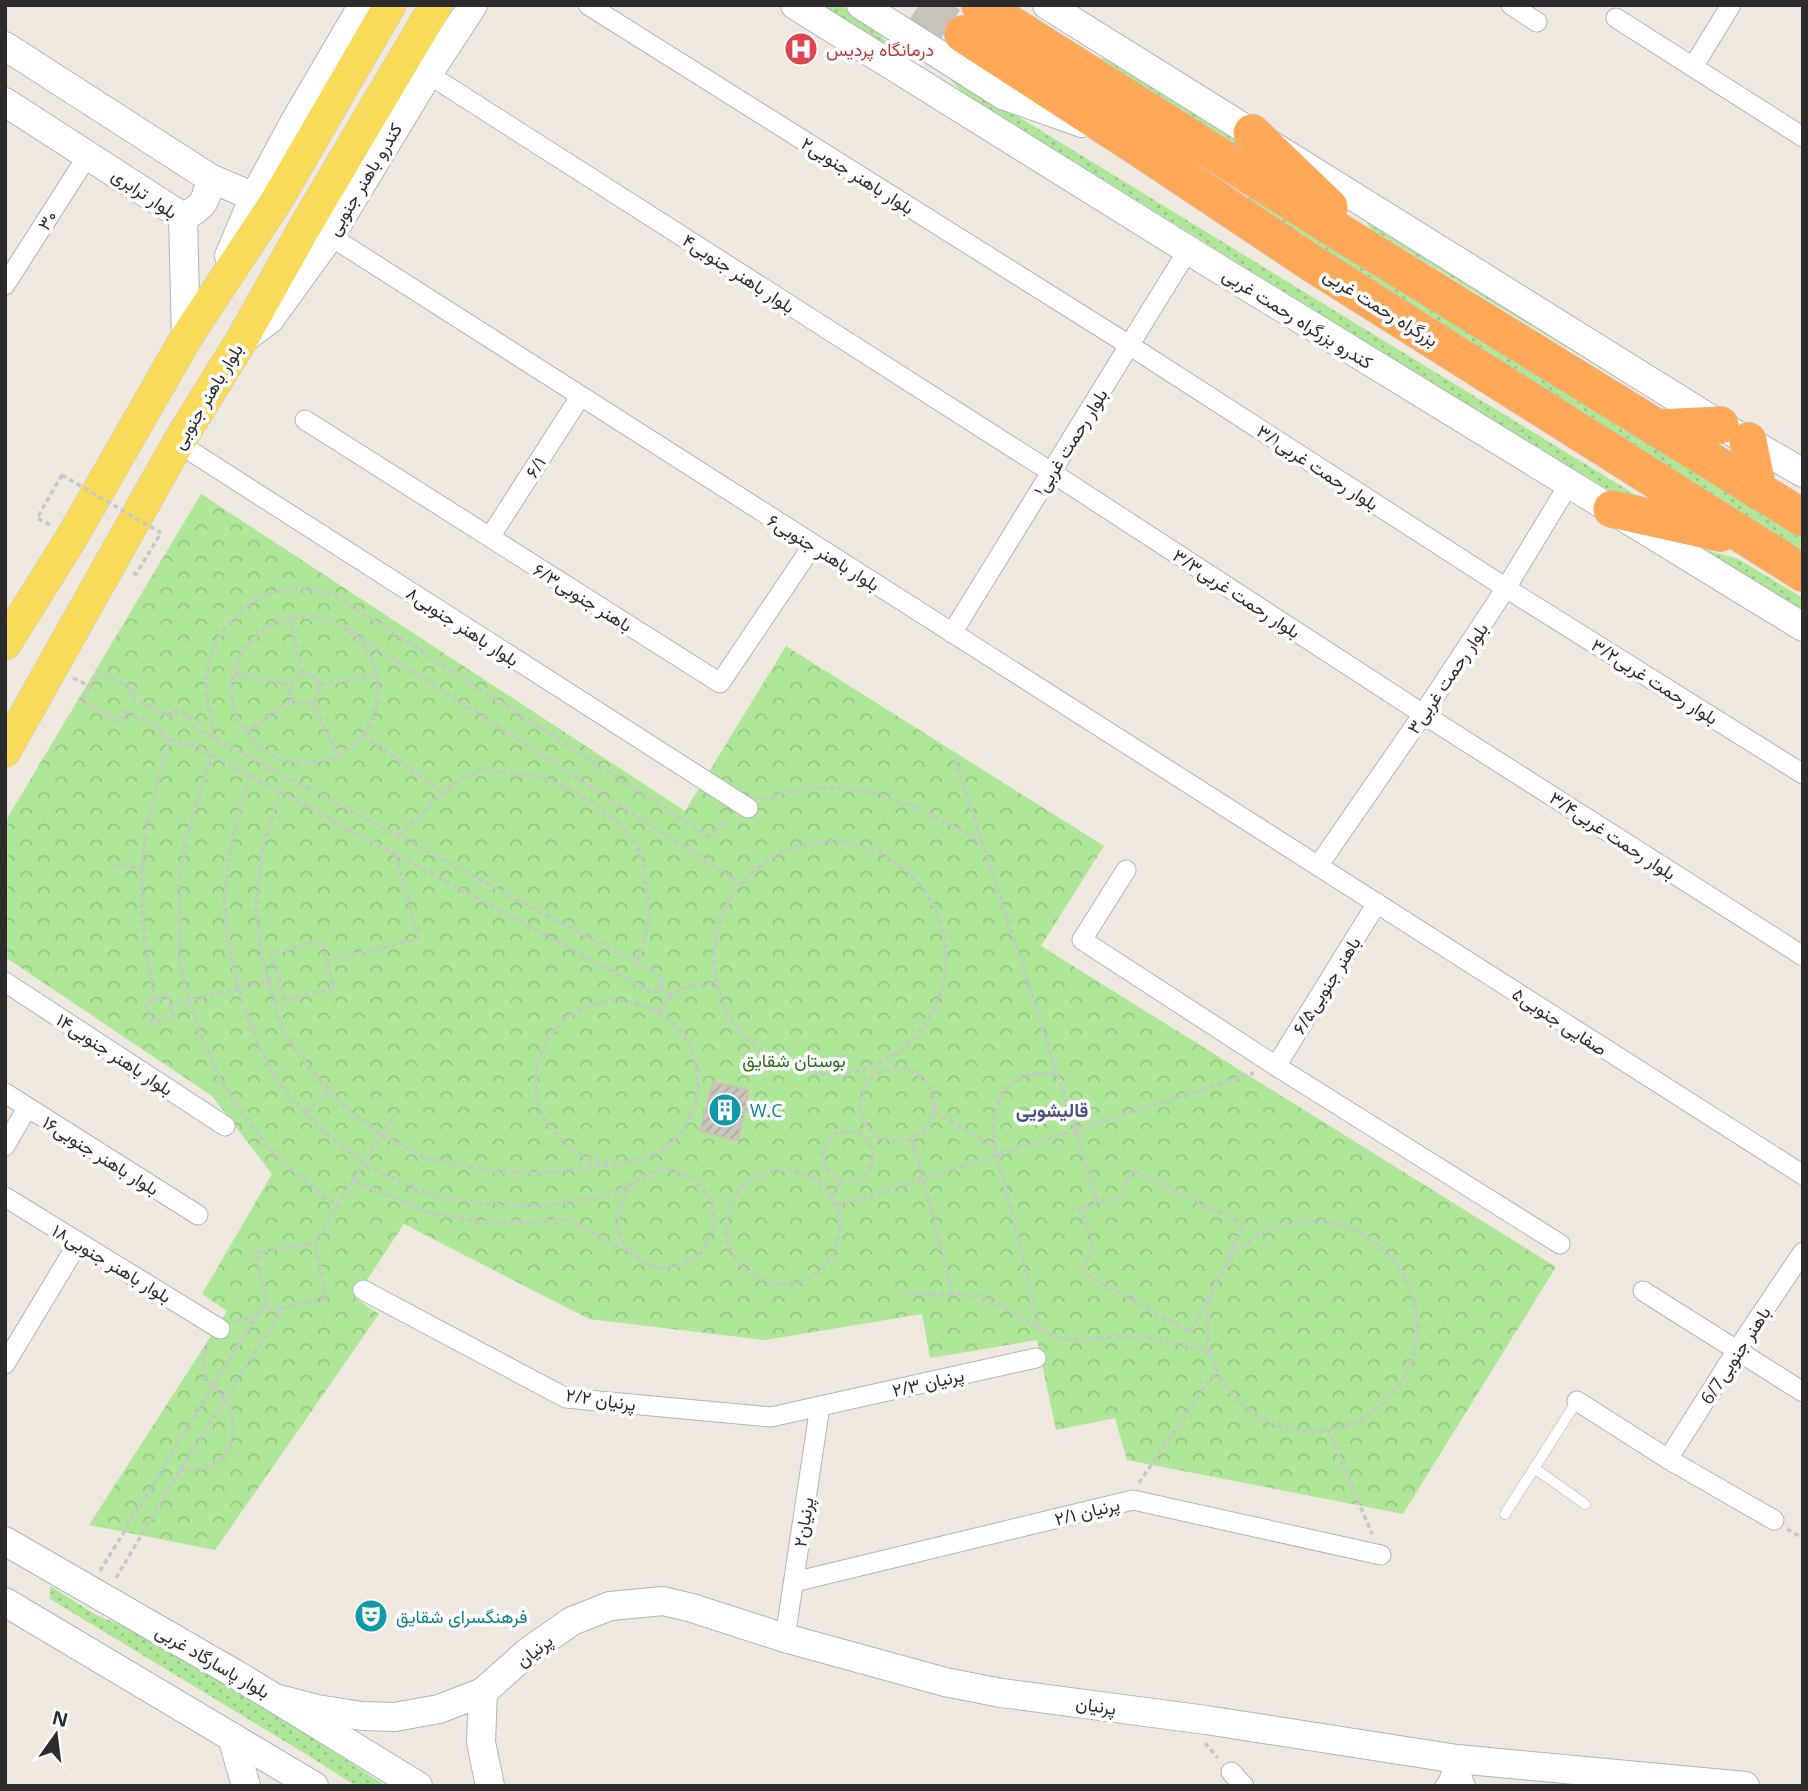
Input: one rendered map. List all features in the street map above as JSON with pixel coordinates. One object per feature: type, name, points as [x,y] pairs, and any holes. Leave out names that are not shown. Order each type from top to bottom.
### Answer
[{"type":"highway","name":"بزرگراه رحمت غربی","points":[[971,20],[1124,138],[1313,264],[1803,573]]},
{"type":"highway","name":"بزرگراه رحمت غربی","points":[[971,20],[1382,259],[1803,519]]},
{"type":"highway","points":[[1252,133],[1382,259]]},
{"type":"highway","points":[[1656,428],[1734,433],[1758,491]]},
{"type":"highway","points":[[1612,509],[1746,538]]},
{"type":"main road","name":"بلوار باهنر جنوبی","points":[[5,751],[178,443],[241,341],[307,223],[436,5]]},
{"type":"main road","name":"کندرو باهنر جنوبی","points":[[241,341],[270,319],[330,236],[473,5]]},
{"type":"main road","name":"کندرو بزرگراه رحمت غربی","points":[[795,5],[1188,250],[1803,627]]},
{"type":"main road","points":[[1047,5],[1734,433],[1802,472]]},
{"type":"main road","points":[[866,8],[932,91]]},
{"type":"main road","points":[[866,8],[1003,95],[1124,138]]},
{"type":"main road","points":[[213,296],[254,197],[295,121],[377,10]]},
{"type":"main road","points":[[5,643],[72,537],[186,338],[277,200],[377,10]]},
{"type":"main road","points":[[5,46],[210,178],[254,197]]},
{"type":"main road","name":"بلوار ترابری","points":[[5,102],[183,217],[186,338]]},
{"type":"main road","points":[[183,217],[198,210],[207,196],[210,178]]},
{"type":"main road","name":"بلوار پاسارگاد غربی","points":[[7,1547],[96,1594],[275,1698],[418,1786]]},
{"type":"main road","name":"پرنیان","points":[[483,1692],[529,1651],[572,1621],[610,1606],[663,1601],[945,1682],[1001,1693],[1206,1720],[1457,1759],[1745,1786]]},
{"type":"main road","points":[[5,1602],[314,1786]]},
{"type":"main road","points":[[275,1698],[339,1713],[395,1717],[439,1709],[483,1692],[481,1742],[490,1786]]},
{"type":"main road","points":[[232,1737],[246,1786]]},
{"type":"main road","points":[[1662,1777],[1692,1786]]},
{"type":"street","name":"بلوار باهنر جنوبی۲","points":[[588,5],[1129,345]]},
{"type":"street","points":[[1511,5],[1537,22]]},
{"type":"street","points":[[1693,67],[1731,5]]},
{"type":"street","points":[[1616,18],[1803,137]]},
{"type":"street","name":"بلوار باهنر جنوبی۴","points":[[428,74],[1051,472]]},
{"type":"street","name":"۳۰","points":[[5,285],[11,261],[88,155]]},
{"type":"street","name":"بلوار باهنر جنوبی۶","points":[[330,236],[1318,866]]},
{"type":"street","name":"بلوار رحمت غربی۱","points":[[952,633],[1188,250]]},
{"type":"street","name":"بلوار رحمت غربی۳/۱","points":[[1129,345],[1506,588]]},
{"type":"street","name":"۶/۱","points":[[490,537],[580,397]]},
{"type":"street","name":"۶/۳باهنر جنوبی","points":[[305,420],[720,683],[813,545]]},
{"type":"street","name":"۸بلوار باهنر جنوبی","points":[[178,443],[748,808]]},
{"type":"street","name":"بلوار رحمت غربی۳/۳","points":[[1051,472],[1423,714]]},
{"type":"street","name":"بلوار رحمت غربی۳","points":[[1318,866],[1506,588],[1569,484]]},
{"type":"street","name":"بلوار رحمت غربی۳/۲","points":[[1506,588],[1803,775]]},
{"type":"street","name":"بلوار رحمت غربی۳/۴","points":[[1423,714],[1803,956]]},
{"type":"street","name":"صفایی جنوبی۵","points":[[1318,866],[1803,1175]]},
{"type":"street","points":[[1126,870],[1082,940],[1559,1244]]},
{"type":"street","name":"باهنر جنوبی۶/۵","points":[[1276,1066],[1377,904]]},
{"type":"street","name":"بلوار باهنر جنوبی۱۴","points":[[5,982],[225,1126]]},
{"type":"street","name":"بلوار باهنر جنوبی۱۶","points":[[5,1093],[198,1215]]},
{"type":"street","points":[[5,1146],[27,1108]]},
{"type":"street","name":"۱۸بلوار باهنر جنوبی","points":[[5,1197],[220,1329]]},
{"type":"street","points":[[5,1364],[78,1243]]},
{"type":"street","name":"6/7باهنر جنوبی","points":[[1668,1459],[1803,1252]]},
{"type":"street","name":"پرنیان ۲/۲","points":[[363,1290],[566,1398],[771,1417],[820,1406]]},
{"type":"street","points":[[1643,1291],[1803,1392]]},
{"type":"street","name":"پرنیان ۲/۳","points":[[820,1406],[1036,1358]]},
{"type":"street","points":[[1577,1401],[1668,1459],[1773,1520]]},
{"type":"street","name":"پرنیان۲","points":[[785,1638],[820,1406]]},
{"type":"street","name":"پرنیان ۲/۱","points":[[794,1581],[1133,1500],[1381,1555]]},
{"type":"street","points":[[1445,1786],[1457,1759]]},
{"type":"street","points":[[1457,1759],[1466,1786]]},
{"type":"lane","points":[[1505,1514],[1577,1401]]},
{"type":"lane","points":[[1534,1468],[1585,1504]]},
{"type":"path","points":[[37,518],[62,475],[161,533],[135,574]]},
{"type":"path","points":[[216,739],[206,686],[209,662],[216,642],[237,613],[249,604],[285,590],[322,591],[338,597],[708,836],[725,822],[760,802],[789,792],[824,788],[856,790],[890,797],[923,810],[982,843]]},
{"type":"path","points":[[346,628],[363,644],[374,665],[379,688],[376,711],[363,734],[349,749],[338,755],[328,760],[305,763],[282,759],[259,747],[242,729],[233,705],[232,680],[240,656],[255,635],[276,622],[301,616],[324,619],[346,628],[741,884]]},
{"type":"path","points":[[290,618],[302,674]]},
{"type":"path","points":[[52,667],[90,686]]},
{"type":"path","points":[[98,671],[134,689],[131,697],[170,716],[173,709],[199,721],[195,728],[658,974],[662,979],[660,988],[652,992],[251,775],[188,742],[186,747],[160,734],[163,729],[125,711],[120,722],[83,701],[90,686],[98,671]]},
{"type":"path","points":[[234,673],[290,685]]},
{"type":"path","points":[[302,674],[312,675],[319,685],[320,693],[317,698],[304,704],[293,699],[289,692],[293,678],[302,674]]},
{"type":"path","points":[[319,685],[376,674]]},
{"type":"path","points":[[246,733],[293,699]]},
{"type":"path","points":[[312,702],[338,755]]},
{"type":"path","points":[[363,734],[443,793]]},
{"type":"path","points":[[155,1000],[144,928],[142,867],[153,796],[170,739]]},
{"type":"path","points":[[263,764],[269,752]]},
{"type":"path","points":[[212,755],[186,839],[179,881],[181,967],[190,1000],[218,1075],[241,1112],[274,1153],[326,1198],[338,1205]]},
{"type":"path","points":[[955,759],[1097,1203]]},
{"type":"path","points":[[398,836],[464,777],[485,770],[542,777],[576,792],[619,823],[638,845],[645,870],[649,920],[645,943],[635,962]]},
{"type":"path","points":[[251,775],[228,860],[225,902],[228,943],[238,988],[258,1045],[280,1085],[317,1125],[363,1164],[422,1192],[483,1204],[547,1206],[608,1195],[645,1175],[670,1170],[692,1177],[709,1196],[715,1224],[702,1251],[689,1261],[659,1268],[643,1262],[569,1220],[474,1221],[428,1212],[353,1180]]},
{"type":"path","points":[[280,791],[262,850],[256,910],[262,957],[283,1031],[310,1069],[346,1108],[382,1135],[423,1157],[496,1172],[545,1173],[615,1164],[642,1160],[666,1148],[686,1128],[697,1103],[699,1076],[692,1050],[678,1027],[659,1013],[630,1001],[603,1002],[578,1010],[557,1026],[542,1049],[536,1074],[538,1100],[548,1125],[565,1145],[588,1158],[615,1164]]},
{"type":"path","points":[[848,843],[885,855],[915,879],[936,910],[940,923],[946,947],[944,985],[929,1020],[904,1049],[871,1068],[833,1075],[795,1069],[760,1052],[734,1024],[717,989],[713,951],[722,913],[741,884],[773,857],[810,844],[848,843]]},
{"type":"path","points":[[327,961],[419,939],[395,854]]},
{"type":"path","points":[[113,866],[142,867]]},
{"type":"path","points":[[322,940],[327,961],[334,988],[285,1000],[271,954],[322,940]]},
{"type":"path","points":[[170,1005],[279,978]]},
{"type":"path","points":[[659,1013],[678,990],[717,982]]},
{"type":"path","points":[[660,988],[672,996]]},
{"type":"path","points":[[168,997],[170,1005],[173,1017],[152,1023],[146,1002],[168,997]]},
{"type":"path","points":[[889,1057],[891,1068]]},
{"type":"path","points":[[837,1206],[1276,1066]]},
{"type":"path","points":[[891,1068],[904,1068],[916,1073],[932,1091],[934,1112],[928,1127],[919,1135],[897,1142],[885,1140],[872,1132],[866,1125],[860,1103],[870,1080],[880,1072],[891,1068]]},
{"type":"path","points":[[1040,1330],[993,1132],[995,1108],[1006,1088],[1023,1076],[1033,1073],[1058,1075]]},
{"type":"path","points":[[306,1113],[330,1090]]},
{"type":"path","points":[[934,1112],[995,1147]]},
{"type":"path","points":[[315,1243],[256,1252],[268,1311],[326,1298],[315,1243],[395,1114]]},
{"type":"path","points":[[850,1130],[866,1139],[874,1159],[866,1174],[860,1178],[852,1181],[840,1180],[829,1172],[825,1165],[824,1149],[834,1135],[850,1130]]},
{"type":"path","points":[[866,1139],[872,1132]]},
{"type":"path","points":[[912,1139],[953,1294]]},
{"type":"path","points":[[775,1170],[794,1171],[813,1177],[827,1190],[837,1206],[841,1225],[838,1244],[830,1261],[817,1274],[800,1283],[781,1285],[762,1281],[746,1272],[733,1257],[726,1240],[725,1226],[731,1202],[742,1186],[757,1175],[775,1170]]},
{"type":"path","points":[[1133,1170],[1244,1224],[1225,1263],[1191,1332],[1082,1272],[1094,1244],[1079,1208],[1118,1198],[1133,1170]]},
{"type":"path","points":[[831,1196],[839,1188],[840,1180]]},
{"type":"path","points":[[630,1253],[623,1243],[617,1216],[620,1204],[633,1183]]},
{"type":"path","points":[[1210,1294],[1206,1328],[1213,1362],[1230,1392],[1255,1415],[1286,1428],[1321,1431],[1354,1423],[1384,1404],[1406,1376],[1418,1342],[1417,1307],[1405,1273],[1382,1246],[1362,1233],[1352,1227],[1317,1220],[1282,1224],[1251,1239],[1225,1263]]},
{"type":"path","points":[[715,1224],[725,1226]]},
{"type":"path","points":[[905,1293],[975,1295],[1006,1308],[1051,1336],[1069,1340],[1119,1337],[1157,1339],[1211,1352]]},
{"type":"path","points":[[96,1594],[213,1386],[266,1300]]},
{"type":"path","points":[[96,1594],[180,1470],[283,1308]]},
{"type":"path","points":[[180,1470],[199,1470],[214,1464],[229,1449],[234,1433],[234,1419],[225,1399],[208,1381],[204,1358],[207,1345],[220,1329],[237,1320],[255,1318]]},
{"type":"path","points":[[1127,1502],[1217,1369]]},
{"type":"path","points":[[1328,1429],[1381,1555]]},
{"type":"green space","points":[[822,5],[840,5],[867,22],[894,49]]},
{"type":"green space","points":[[1094,58],[1112,59],[1262,151],[1272,167]]},
{"type":"green space","points":[[942,70],[1665,513],[1619,496],[1467,405],[961,91]]},
{"type":"green space","points":[[1251,193],[1803,538],[1803,556],[1246,200]]},
{"type":"green space","points":[[1357,209],[1676,414],[1371,229]]},
{"type":"green space","name":"بوستان شقایق","points":[[201,494],[685,811],[786,646],[1104,846],[1041,946],[1556,1267],[1403,1514],[1127,1460],[1115,1418],[1056,1430],[1037,1340],[930,1358],[922,1314],[765,1340],[589,1319],[404,1224],[355,1298],[379,1314],[215,1550],[89,1525],[227,1311],[202,1294],[272,1174],[212,1096],[5,957],[5,822]]},
{"type":"green space","points":[[1703,549],[1738,559],[1803,598],[1803,610]]},
{"type":"green space","points":[[50,1586],[96,1615],[157,1640],[386,1786],[356,1786],[50,1599]]},
{"type":"building","name":"W.C","points":[[713,1082],[749,1090],[738,1141],[700,1131]]},
{"type":"tunnel","points":[[919,5],[963,34]]},
{"type":"place","name":"درمانگاه پردیس","points":[[801,49]]},
{"type":"place","name":"W.C","points":[[725,1110]]},
{"type":"place","name":"فرهنگسرای شقایق","points":[[371,1616]]},
{"type":"district","name":"قالیشویی","points":[[1052,1110]]}]
